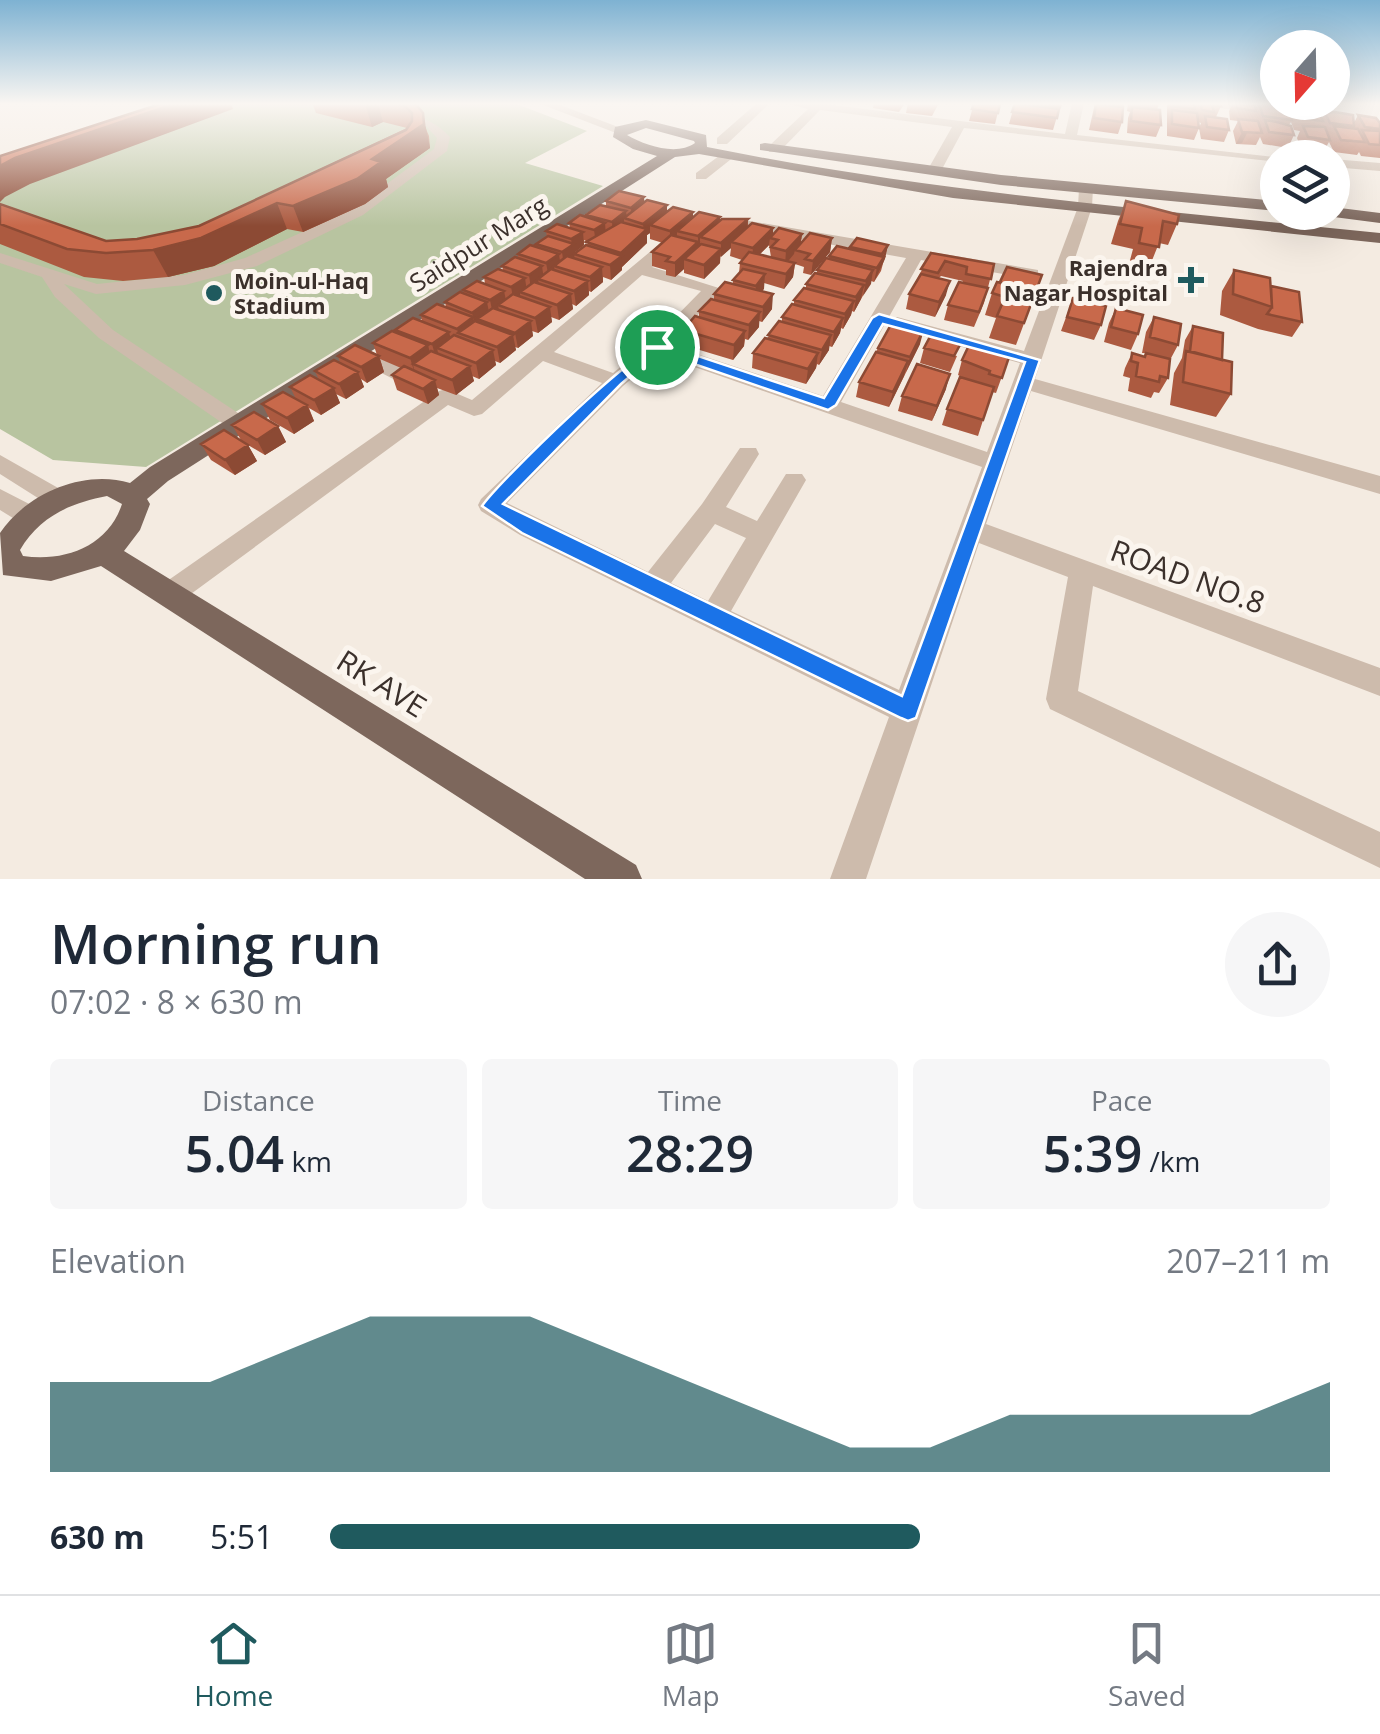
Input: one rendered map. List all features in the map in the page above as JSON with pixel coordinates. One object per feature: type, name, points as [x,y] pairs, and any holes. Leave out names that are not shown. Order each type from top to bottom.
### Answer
[{"type":"main road","points":[[635,144],[672,153],[700,144]]},
{"type":"main road","points":[[700,144],[872,181],[1085,198],[1260,205]]},
{"type":"main road","points":[[725,149],[774,148],[1085,198],[1380,238]]},
{"type":"main road","name":"Saidpur Marg","points":[[123,492],[159,474],[617,196],[672,153]]},
{"type":"main road","points":[[1350,214],[1380,218]]},
{"type":"main road","points":[[76,491],[123,492],[136,504],[134,518],[102,552],[70,567],[37,573],[7,572],[5,550],[16,527],[58,498],[76,491]]},
{"type":"main road","name":"RK AVE","points":[[102,552],[622,879]]},
{"type":"street","points":[[0,258],[96,289],[185,280],[251,262],[358,212],[440,151],[442,144]]},
{"type":"street","points":[[701,176],[729,144]]},
{"type":"street","points":[[774,148],[778,144]]},
{"type":"street","points":[[934,172],[949,144]]},
{"type":"street","points":[[1133,144],[1260,156]]},
{"type":"street","points":[[1350,164],[1380,167]]},
{"type":"street","points":[[848,879],[997,464],[1085,198]]},
{"type":"street","points":[[734,223],[1061,278]]},
{"type":"street","points":[[355,352],[474,408],[663,249]]},
{"type":"street","points":[[828,405],[916,256]]},
{"type":"street","points":[[639,268],[713,289],[490,506],[908,710]]},
{"type":"street","points":[[50,276],[56,293],[93,322],[239,424]]},
{"type":"street","points":[[879,318],[1029,372],[1380,485]]},
{"type":"street","points":[[657,347],[997,464]]},
{"type":"street","points":[[539,353],[616,381]]},
{"type":"street","points":[[170,594],[446,396]]},
{"type":"street","points":[[652,587],[710,512],[748,454]]},
{"type":"street","points":[[0,463],[58,498]]},
{"type":"street","points":[[713,617],[794,480]]},
{"type":"street","points":[[0,498],[30,516]]},
{"type":"street","points":[[710,512],[762,534]]},
{"type":"street","name":"ROAD NO.8","points":[[972,530],[1380,682]]},
{"type":"street","points":[[1082,572],[1061,699],[1380,850]]},
{"type":"green space","name":"Moin-ul-Haq Stadium","points":[[75,144],[562,144],[525,163],[603,186],[146,467],[53,460],[0,429],[0,167]]},
{"type":"building","points":[[37,144],[56,144],[0,166],[0,156]]},
{"type":"building","points":[[376,144],[394,144],[372,159],[381,162],[357,179],[293,206],[277,203],[201,238],[153,250],[106,253],[67,249],[0,224],[0,204],[106,241],[199,226]]},
{"type":"building","points":[[619,191],[644,197],[631,208],[606,201]]},
{"type":"building","points":[[647,200],[667,205],[643,224],[624,218]]},
{"type":"building","points":[[1126,201],[1179,215],[1177,224],[1163,221],[1159,247],[1139,243],[1142,228],[1120,224]]},
{"type":"building","points":[[600,205],[626,211],[612,222],[586,215]]},
{"type":"building","points":[[673,207],[693,212],[670,231],[650,225]]},
{"type":"building","points":[[699,212],[720,217],[698,236],[677,231]]},
{"type":"building","points":[[580,215],[605,223],[594,230],[569,223]]},
{"type":"building","points":[[722,219],[748,219],[721,243],[700,237]]},
{"type":"building","points":[[621,222],[647,229],[621,253],[586,242]]},
{"type":"building","points":[[752,223],[773,228],[753,248],[731,242]]},
{"type":"building","points":[[557,224],[583,232],[571,239],[546,231]]},
{"type":"building","points":[[779,228],[802,234],[786,251],[771,247],[778,240],[770,238]]},
{"type":"building","points":[[810,233],[832,238],[813,261],[805,259],[810,254],[795,250]]},
{"type":"building","points":[[671,235],[698,242],[675,263],[666,261],[670,257],[652,252]]},
{"type":"building","points":[[548,236],[574,244],[562,252],[536,244]]},
{"type":"building","points":[[857,238],[888,245],[882,254],[850,247]]},
{"type":"building","points":[[701,244],[721,249],[704,265],[684,259]]},
{"type":"building","points":[[530,245],[559,254],[546,263],[518,254]]},
{"type":"building","points":[[586,245],[622,256],[610,265],[574,254]]},
{"type":"building","points":[[837,246],[884,257],[877,268],[829,256]]},
{"type":"building","points":[[749,252],[795,263],[786,274],[740,263]]},
{"type":"building","points":[[931,253],[994,264],[991,279],[966,274],[967,267],[945,261],[938,273],[921,269]]},
{"type":"building","points":[[567,256],[602,267],[590,277],[554,266]]},
{"type":"building","points":[[515,257],[542,266],[529,275],[502,266]]},
{"type":"building","points":[[826,258],[873,270],[866,281],[817,270]]},
{"type":"building","points":[[1007,267],[1042,275],[1036,291],[1000,282]]},
{"type":"building","points":[[498,269],[525,278],[511,287],[484,277]]},
{"type":"building","points":[[551,269],[588,281],[574,291],[538,279]]},
{"type":"building","points":[[743,269],[765,274],[756,286],[733,280]]},
{"type":"building","points":[[1234,270],[1270,278],[1272,307],[1233,294]]},
{"type":"building","points":[[815,273],[864,285],[856,297],[806,284]]},
{"type":"building","points":[[921,274],[950,281],[939,302],[909,294]]},
{"type":"building","points":[[477,281],[504,291],[490,300],[463,290]]},
{"type":"building","points":[[534,282],[571,294],[557,305],[520,292]]},
{"type":"building","points":[[725,282],[773,294],[763,307],[714,294]]},
{"type":"building","points":[[959,282],[988,288],[979,312],[948,305]]},
{"type":"building","points":[[997,282],[1036,291],[1024,323],[997,316],[1005,297],[992,293]]},
{"type":"building","points":[[1271,286],[1299,292],[1302,322],[1267,314],[1272,307]]},
{"type":"building","points":[[804,288],[854,301],[845,314],[794,300]]},
{"type":"building","points":[[460,292],[487,302],[472,313],[445,302]]},
{"type":"building","points":[[513,294],[550,307],[535,318],[498,305]]},
{"type":"building","points":[[1073,298],[1106,306],[1101,325],[1067,317]]},
{"type":"building","points":[[711,299],[760,312],[749,325],[699,311]]},
{"type":"building","points":[[437,304],[473,317],[457,329],[421,315]]},
{"type":"building","points":[[792,304],[843,318],[834,332],[782,317]]},
{"type":"building","points":[[493,308],[531,321],[515,333],[477,319]]},
{"type":"building","points":[[1116,308],[1143,315],[1138,334],[1111,327]]},
{"type":"building","points":[[695,316],[745,331],[734,345],[683,330]]},
{"type":"building","points":[[1154,317],[1181,324],[1178,345],[1150,337]]},
{"type":"building","points":[[413,318],[449,332],[432,344],[395,330]]},
{"type":"building","points":[[475,321],[513,335],[497,347],[458,333]]},
{"type":"building","points":[[779,321],[831,335],[822,350],[768,335]]},
{"type":"building","points":[[893,321],[924,329],[910,357],[878,348]]},
{"type":"building","points":[[1193,326],[1223,333],[1222,360],[1190,351]]},
{"type":"building","points":[[392,331],[428,345],[410,358],[373,343]]},
{"type":"building","points":[[932,333],[962,341],[954,356],[924,348]]},
{"type":"building","points":[[454,335],[493,350],[476,363],[437,348]]},
{"type":"building","points":[[765,338],[818,353],[808,369],[753,353]]},
{"type":"building","points":[[970,343],[1010,354],[1002,378],[962,360]]},
{"type":"building","points":[[355,345],[379,356],[361,367],[338,356]]},
{"type":"building","points":[[431,351],[470,366],[452,380],[413,364]]},
{"type":"building","points":[[1186,351],[1232,362],[1231,394],[1183,382]]},
{"type":"building","points":[[876,352],[908,361],[893,392],[859,382]]},
{"type":"building","points":[[1132,353],[1170,359],[1168,378],[1160,376],[1159,382],[1136,376],[1138,363],[1131,361]]},
{"type":"building","points":[[334,360],[358,372],[339,384],[315,371]]},
{"type":"building","points":[[917,364],[950,374],[937,406],[902,396]]},
{"type":"building","points":[[404,366],[435,380],[423,389],[392,375]]},
{"type":"building","points":[[310,375],[334,388],[314,400],[290,387]]},
{"type":"building","points":[[960,377],[994,387],[983,420],[947,409]]},
{"type":"building","points":[[283,392],[307,405],[287,418],[262,404]]},
{"type":"building","points":[[254,412],[278,426],[257,440],[232,425]]},
{"type":"building","points":[[224,430],[248,445],[225,460],[201,444]]},
{"type":"place","name":"Rajendra Nagar Hospital","points":[[1191,280]]},
{"type":"place","name":"Moin-ul-Haq Stadium","points":[[214,293]]},
{"type":"route","points":[[879,318],[1033,360],[908,710],[490,506],[616,381],[657,347],[828,405],[879,318]]}]
